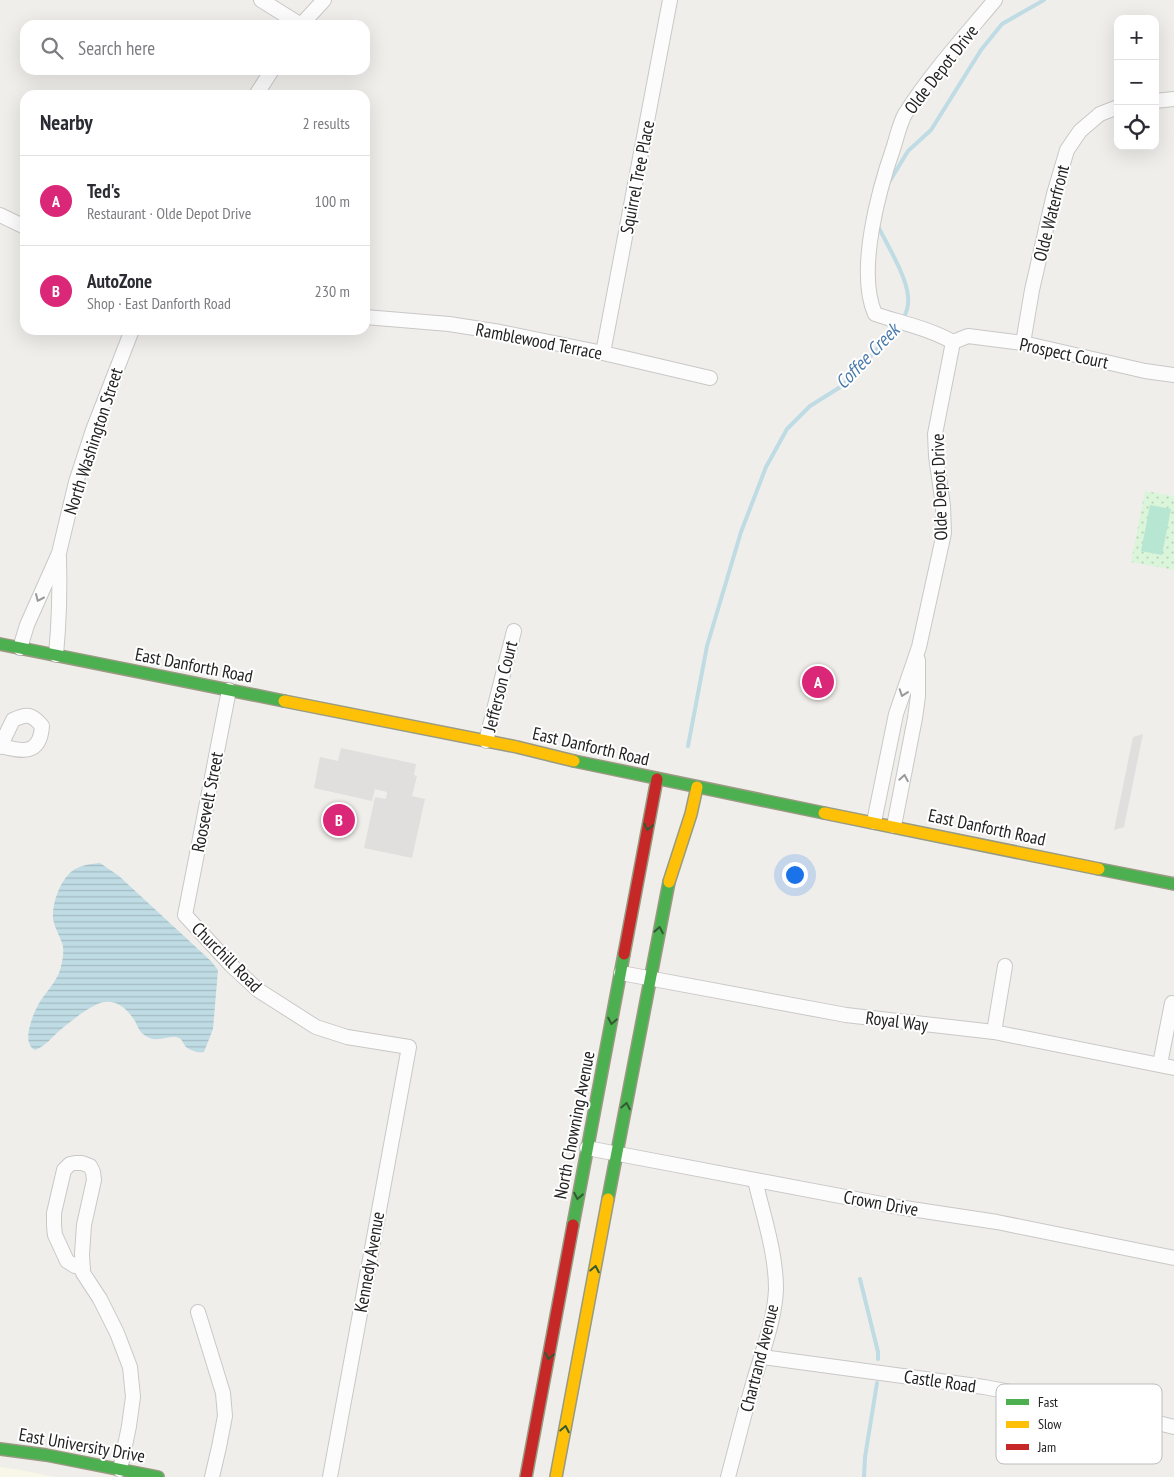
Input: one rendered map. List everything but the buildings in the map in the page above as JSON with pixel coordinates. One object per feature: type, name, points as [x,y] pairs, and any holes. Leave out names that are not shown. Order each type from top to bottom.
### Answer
[{"type":"street","points":[[261,0],[293,20]]},
{"type":"street","points":[[306,20],[324,0]]},
{"type":"street","name":"Squirrel Tree Place","points":[[603,353],[670,0]]},
{"type":"street","name":"Olde Depot Drive","points":[[874,822],[896,714],[919,647],[944,533],[935,434],[953,342],[920,327],[875,314],[871,304],[868,283],[875,209],[886,168],[904,116],[938,67],[995,0]]},
{"type":"street","points":[[259,90],[269,75]]},
{"type":"street","points":[[1159,101],[1174,99]]},
{"type":"street","name":"Olde Waterfront","points":[[1023,343],[1032,290],[1054,194],[1067,150],[1080,131],[1100,114],[1114,109]]},
{"type":"street","points":[[0,215],[20,225]]},
{"type":"street","name":"Ramblewood Terrace","points":[[370,317],[449,324],[500,332],[603,353],[710,378]]},
{"type":"street","name":"North Washington Street","points":[[20,648],[27,625],[59,553],[76,482],[93,430],[130,335]]},
{"type":"street","name":"Prospect Court","points":[[953,342],[968,336],[1023,343],[1145,371],[1174,375]]},
{"type":"street","name":"North Washington Street","points":[[56,656],[60,576],[59,553]]},
{"type":"street","name":"Jefferson Court","points":[[486,741],[514,631]]},
{"type":"street","name":"East Danforth Road","points":[[0,644],[486,741],[581,764],[1174,884]]},
{"type":"street","name":"Olde Depot Drive","points":[[894,826],[915,718],[918,696],[919,647]]},
{"type":"street","name":"Roosevelt Street","points":[[186,915],[229,690]]},
{"type":"street","name":"North Chowning Avenue","points":[[526,1477],[657,779]]},
{"type":"street","points":[[556,1477],[666,893],[672,869],[694,806],[696,787]]},
{"type":"street","name":"Churchill Road","points":[[186,915],[258,990],[316,1028],[347,1037],[409,1047]]},
{"type":"street","points":[[994,1032],[1005,966]]},
{"type":"street","name":"Royal Way","points":[[621,973],[846,1015],[994,1032],[1174,1068]]},
{"type":"street","points":[[1160,1064],[1172,1003]]},
{"type":"street","name":"Kennedy Avenue","points":[[330,1477],[409,1047]]},
{"type":"street","name":"Crown Drive","points":[[587,1148],[898,1207],[996,1222],[1174,1258]]},
{"type":"street","points":[[83,1268],[67,1261],[55,1235],[54,1226],[54,1213],[64,1170],[70,1164],[75,1163],[90,1166],[94,1172],[84,1225],[83,1273],[100,1299],[117,1333],[130,1367],[133,1397],[120,1470]]},
{"type":"street","name":"Chartrand Avenue","points":[[728,1477],[755,1376],[762,1357],[776,1288],[773,1255],[755,1180]]},
{"type":"street","points":[[198,1312],[223,1392],[225,1416],[212,1477]]},
{"type":"street","name":"Castle Road","points":[[762,1357],[996,1388]]},
{"type":"street","name":"East University Drive","points":[[0,1448],[158,1477]]},
{"type":"shaded area","points":[[1143,734],[1124,827],[1114,830],[1133,737]]},
{"type":"shaded area","points":[[341,748],[416,764],[414,775],[417,776],[412,796],[425,799],[412,858],[364,848],[375,797],[386,799],[387,792],[375,789],[372,801],[314,788],[320,757],[338,761]]},
{"type":"shaded area","points":[[0,1467],[21,1470],[54,1477],[0,1477]]},
{"type":"green space","points":[[1145,491],[1174,496],[1174,570],[1131,562]]},
{"type":"green space","points":[[1150,505],[1171,509],[1162,555],[1141,551]]},
{"type":"water","points":[[100,863],[119,876],[211,961],[218,970],[213,1029],[204,1052],[190,1050],[180,1039],[175,1037],[153,1039],[148,1037],[140,1031],[126,1010],[118,1004],[109,1002],[99,1003],[87,1010],[68,1023],[39,1048],[35,1050],[31,1047],[28,1036],[33,1016],[40,1001],[57,977],[62,962],[63,946],[53,918],[57,895],[65,879],[74,869]]},
{"type":"waterway","name":"Coffee Creek","points":[[888,184],[908,151],[931,130],[981,50],[1002,24],[1044,0]]},
{"type":"waterway","name":"Coffee Creek","points":[[878,226],[907,288],[908,305],[903,319]]},
{"type":"waterway","name":"Coffee Creek","points":[[688,746],[707,646],[741,532],[766,467],[787,429],[810,406],[842,386],[900,325]]},
{"type":"waterway","name":"Coffee Creek","points":[[860,1279],[878,1352],[878,1359]]},
{"type":"waterway","name":"Coffee Creek","points":[[864,1477],[865,1457],[877,1383]]},
{"type":"traffic: fast","points":[[0,644],[284,701]]},
{"type":"traffic: fast","points":[[574,761],[824,813]]},
{"type":"traffic: fast","points":[[1099,869],[1174,884]]},
{"type":"traffic: fast","points":[[608,1199],[669,882]]},
{"type":"traffic: fast","points":[[573,1225],[624,954]]},
{"type":"traffic: fast","points":[[0,1449],[46,1455],[158,1477]]},
{"type":"traffic: slow","points":[[284,701],[517,747],[574,761]]},
{"type":"traffic: slow","points":[[669,882],[691,814],[697,787]]},
{"type":"traffic: slow","points":[[824,813],[1099,869]]},
{"type":"traffic: slow","points":[[556,1477],[608,1199]]},
{"type":"traffic: jam","points":[[624,954],[657,779]]},
{"type":"traffic: jam","points":[[526,1477],[573,1225]]},
{"type":"place","name":"Ted's","points":[[818,682]]},
{"type":"place","name":"AutoZone","points":[[339,820]]}]
